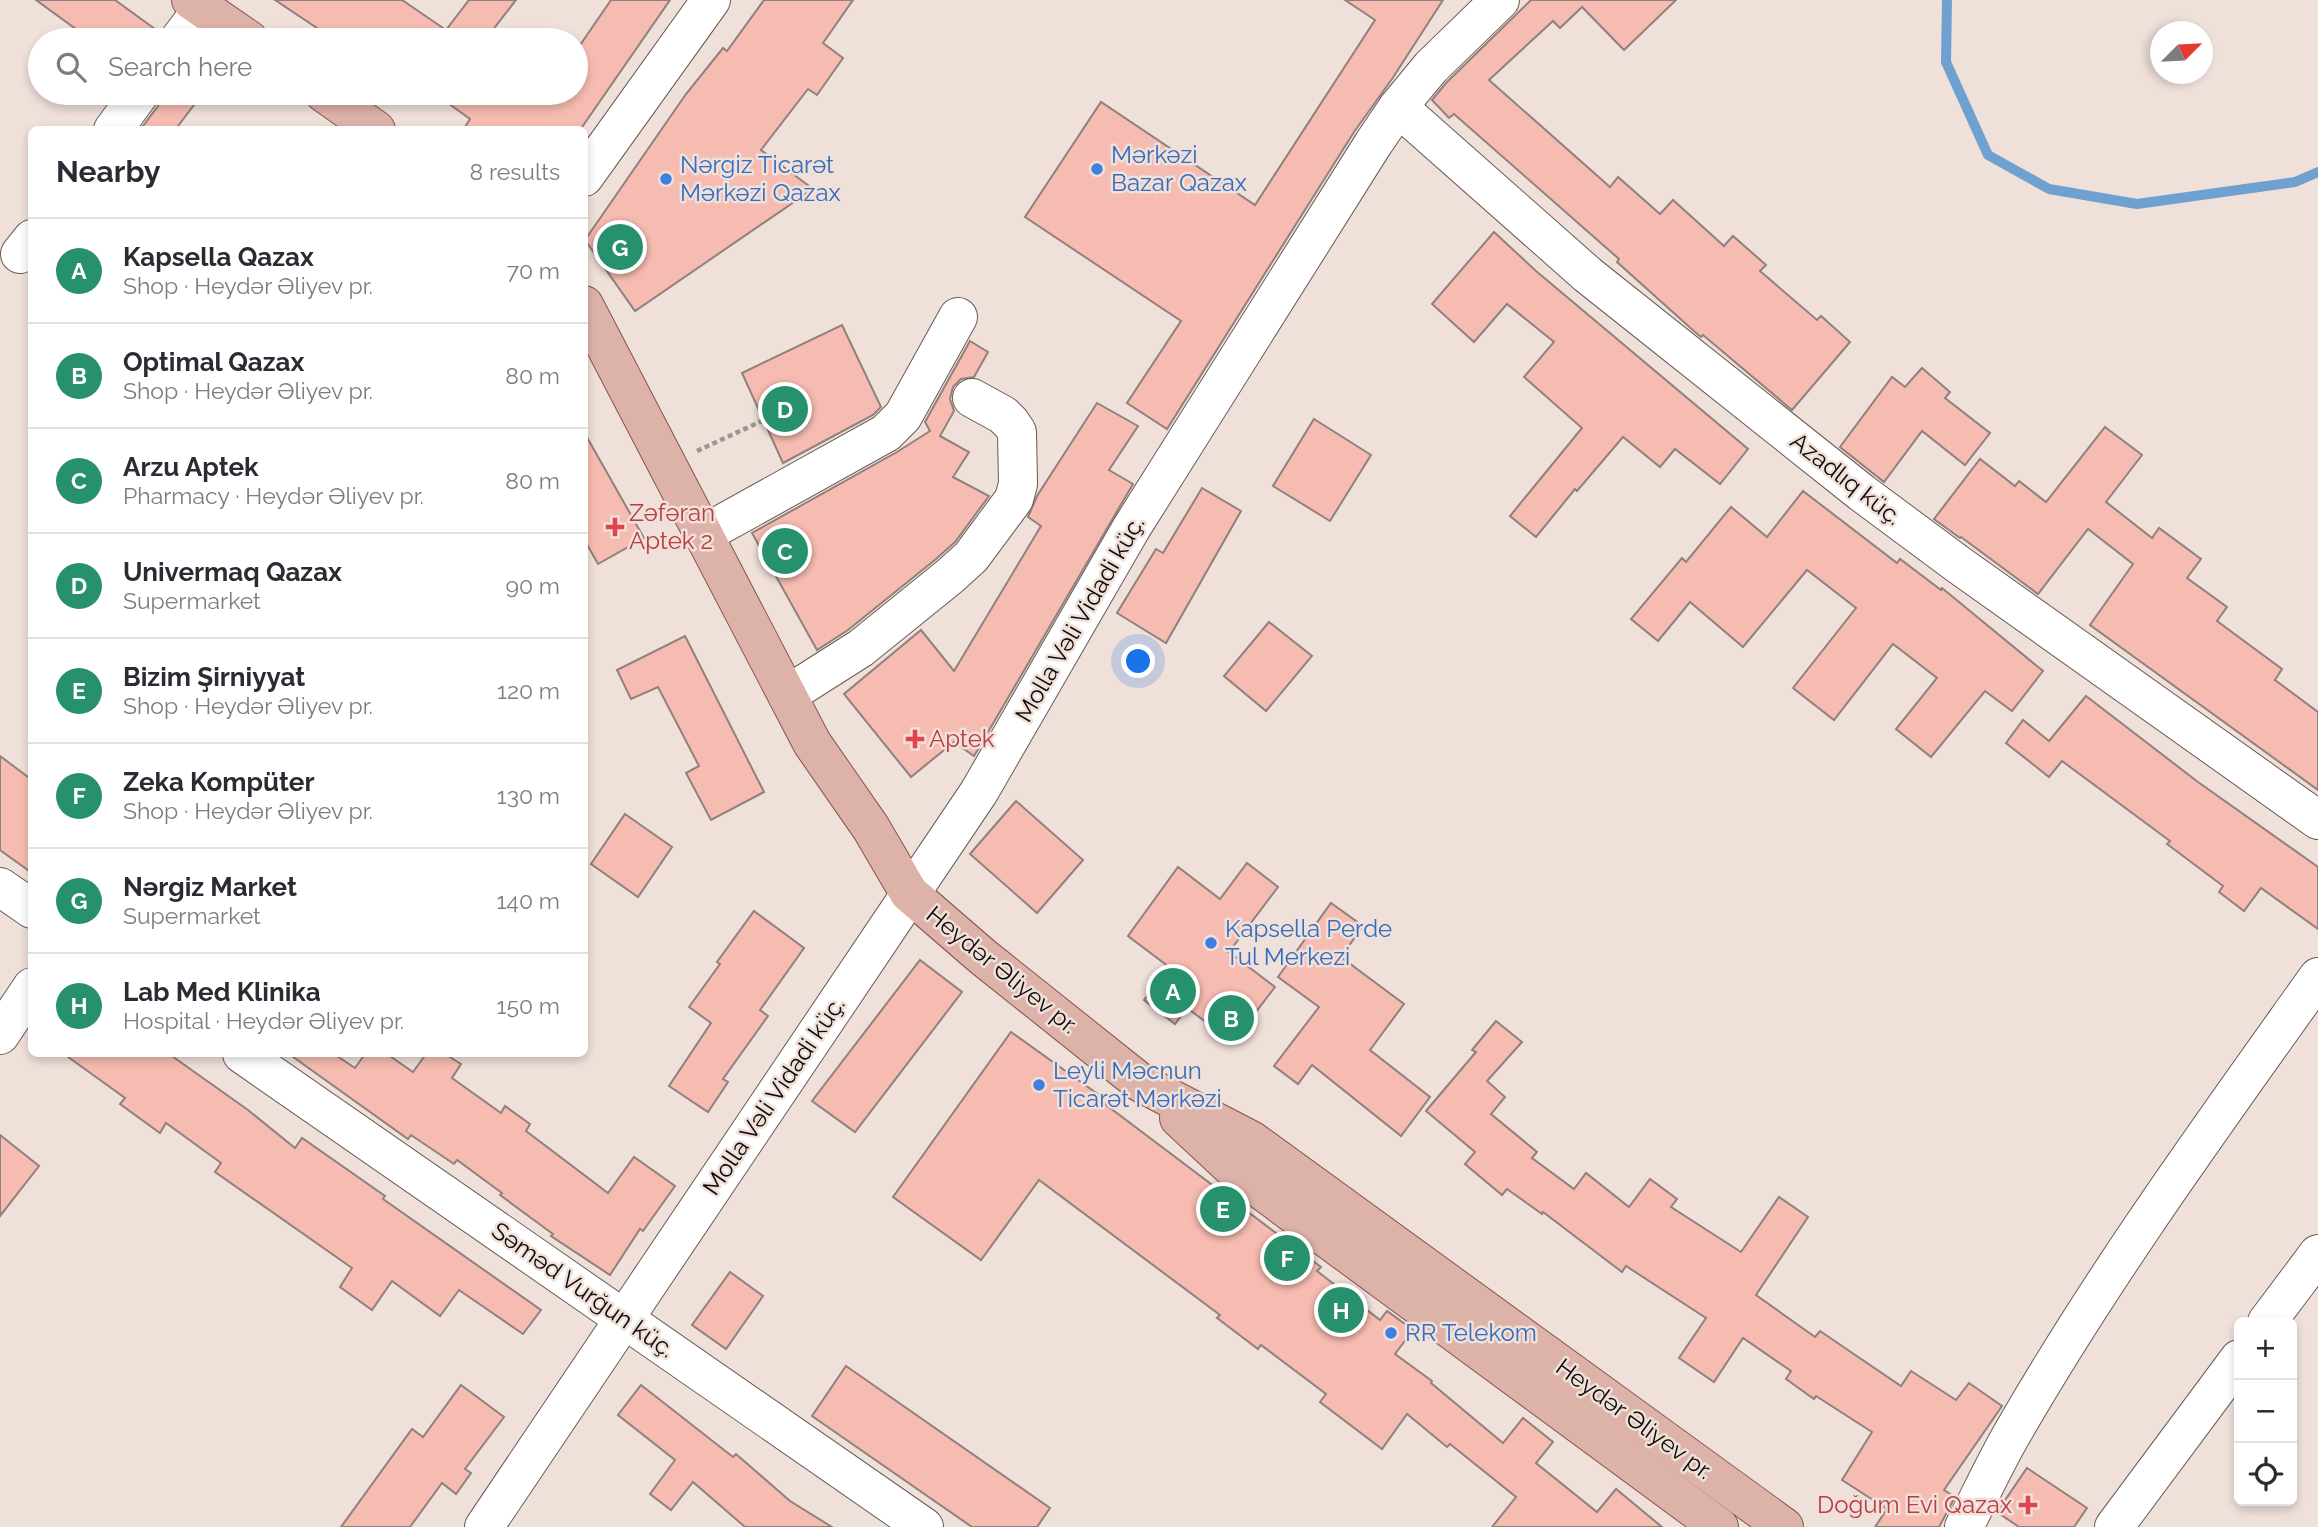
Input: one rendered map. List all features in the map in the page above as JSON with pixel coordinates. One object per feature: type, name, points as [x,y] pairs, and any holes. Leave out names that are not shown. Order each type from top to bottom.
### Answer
[{"type":"main road","points":[[197,4],[232,28]]},
{"type":"main road","points":[[341,105],[370,126]]},
{"type":"main road","name":"Heydər Əliyev pr.","points":[[588,313],[812,743],[871,828],[909,893],[983,957],[1141,1083],[1251,1140],[1784,1527]]},
{"type":"main road","points":[[1141,1083],[1238,1173],[1719,1527]]},
{"type":"street","points":[[588,171],[711,0]]},
{"type":"street","name":"Molla Vəli Vidadi küç.","points":[[484,1527],[979,792],[1132,527],[1398,107],[1431,67],[1500,0]]},
{"type":"street","points":[[185,28],[197,4]]},
{"type":"street","points":[[116,126],[131,105]]},
{"type":"street","name":"Azadlıq küç.","points":[[1398,107],[1588,275],[1862,493],[2318,820]]},
{"type":"street","points":[[704,534],[886,433],[903,416],[958,317]]},
{"type":"street","points":[[787,695],[861,648],[950,576],[971,557],[1014,499],[1018,484],[1017,432],[1003,415],[972,398]]},
{"type":"street","points":[[0,887],[28,906]]},
{"type":"street","points":[[1964,1527],[2011,1435],[2093,1301],[2172,1182],[2318,977]]},
{"type":"street","points":[[0,1035],[28,993]]},
{"type":"street","name":"Səməd Vurğun küç.","points":[[246,1057],[924,1527]]},
{"type":"street","points":[[2271,1317],[2318,1254]]},
{"type":"street","points":[[2114,1527],[2234,1366]]},
{"type":"path","points":[[667,464],[764,420]]},
{"type":"building","points":[[36,0],[115,0],[154,28],[74,28]]},
{"type":"building","points":[[275,0],[402,0],[443,28],[317,28]]},
{"type":"building","points":[[469,0],[516,0],[494,28],[448,28]]},
{"type":"building","points":[[611,0],[670,0],[583,126],[466,126],[470,119],[451,105],[588,105],[588,34]]},
{"type":"building","points":[[764,0],[853,0],[823,43],[843,58],[817,95],[808,89],[761,150],[813,189],[635,311],[588,244],[588,236],[686,94],[723,48],[727,51]]},
{"type":"building","points":[[1345,0],[1443,0],[1354,132],[1167,429],[1127,403],[1181,321],[1025,217],[1101,102],[1255,205],[1375,20]]},
{"type":"building","points":[[1531,0],[1676,0],[1624,50],[1582,7],[1560,28],[1553,21],[1489,80],[1610,187],[1618,177],[1660,214],[1673,200],[1724,246],[1733,236],[1766,265],[1760,271],[1817,320],[1821,316],[1850,342],[1792,410],[1703,335],[1701,337],[1695,332],[1617,262],[1619,259],[1454,114],[1449,118],[1432,100]]},
{"type":"building","points":[[194,105],[178,126],[143,126],[158,106]]},
{"type":"building","points":[[1494,232],[1536,271],[1748,449],[1720,484],[1675,449],[1660,467],[1623,437],[1536,537],[1510,516],[1582,428],[1524,377],[1554,342],[1507,304],[1474,342],[1432,304]]},
{"type":"building","points":[[842,325],[881,407],[873,415],[783,463],[742,373]]},
{"type":"building","points":[[970,341],[988,352],[974,377],[961,379],[953,387],[950,399],[954,411],[940,436],[969,452],[953,477],[989,496],[955,542],[848,630],[817,650],[752,533],[930,431],[925,422]]},
{"type":"building","points":[[1922,368],[1950,392],[1945,398],[1990,433],[1965,465],[1922,431],[1884,482],[1840,447],[1892,377],[1905,387]]},
{"type":"building","points":[[1097,403],[1138,426],[1109,470],[1133,484],[974,756],[954,742],[911,777],[844,694],[921,630],[954,671],[1041,526],[1028,517],[1037,496]]},
{"type":"building","points":[[1314,419],[1371,455],[1330,521],[1273,486]]},
{"type":"building","points":[[2105,427],[2142,455],[2106,502],[2152,538],[2159,528],[2201,559],[2187,578],[2227,607],[2217,621],[2282,669],[2275,680],[2318,712],[2318,790],[2090,625],[2133,564],[2088,529],[2038,594],[1934,519],[1980,459],[2015,486],[2019,481],[2046,502]]},
{"type":"building","points":[[588,439],[644,538],[598,564],[588,546]]},
{"type":"building","points":[[1202,488],[1241,511],[1166,643],[1117,613],[1156,549],[1163,553]]},
{"type":"building","points":[[1803,491],[1897,563],[1900,559],[1941,590],[1942,588],[2043,671],[2012,711],[1985,691],[1931,757],[1896,729],[1937,678],[1893,644],[1834,720],[1793,688],[1856,608],[1807,570],[1743,647],[1690,602],[1658,641],[1631,619],[1682,558],[1686,562],[1731,507],[1767,537]]},
{"type":"building","points":[[1269,622],[1312,656],[1266,711],[1224,676]]},
{"type":"building","points":[[685,636],[764,792],[711,820],[686,773],[699,766],[658,687],[631,699],[617,670]]},
{"type":"building","points":[[2086,696],[2198,782],[2318,867],[2318,929],[2261,888],[2244,911],[2219,892],[2223,886],[2167,844],[2170,841],[2062,761],[2049,777],[2006,743],[2023,720],[2049,741]]},
{"type":"building","points":[[0,756],[28,777],[28,870],[0,850]]},
{"type":"building","points":[[1016,801],[1083,860],[1037,913],[970,854]]},
{"type":"building","points":[[625,814],[672,847],[638,897],[591,864]]},
{"type":"building","points":[[1247,863],[1278,887],[1229,952],[1275,987],[1233,1042],[1187,1008],[1175,1024],[1144,1000],[1169,967],[1128,936],[1178,867],[1220,899]]},
{"type":"building","points":[[1331,903],[1363,926],[1341,957],[1404,1004],[1370,1050],[1430,1097],[1401,1136],[1312,1065],[1298,1084],[1274,1066],[1319,1007],[1278,977]]},
{"type":"building","points":[[754,911],[804,948],[760,1010],[768,1016],[723,1079],[728,1082],[708,1112],[669,1086],[711,1023],[689,1007]]},
{"type":"building","points":[[920,960],[962,992],[855,1132],[812,1101]]},
{"type":"building","points":[[1496,1021],[1522,1042],[1487,1081],[1505,1097],[1491,1114],[1537,1152],[1532,1158],[1574,1189],[1586,1173],[1629,1207],[1650,1179],[1677,1199],[1671,1207],[1741,1252],[1779,1197],[1808,1217],[1756,1295],[1815,1337],[1820,1331],[1901,1386],[1911,1371],[1956,1400],[1969,1383],[2002,1406],[1944,1490],[1955,1497],[1939,1527],[1875,1527],[1887,1509],[1842,1480],[1872,1432],[1816,1396],[1814,1399],[1786,1379],[1791,1371],[1743,1338],[1714,1382],[1679,1358],[1706,1318],[1626,1266],[1622,1272],[1543,1212],[1542,1214],[1507,1189],[1502,1195],[1465,1164],[1475,1152],[1426,1111],[1476,1052],[1472,1050]]},
{"type":"building","points":[[1011,1032],[1099,1095],[1097,1098],[1321,1267],[1317,1271],[1380,1320],[1387,1311],[1413,1330],[1395,1354],[1432,1381],[1431,1383],[1503,1443],[1523,1418],[1553,1442],[1536,1463],[1597,1512],[1616,1489],[1662,1527],[1492,1527],[1516,1497],[1450,1444],[1447,1447],[1407,1414],[1382,1449],[1320,1402],[1326,1394],[1261,1345],[1258,1349],[1217,1318],[1220,1315],[1039,1180],[981,1260],[893,1197]]},
{"type":"building","points":[[68,1057],[173,1057],[248,1110],[295,1148],[302,1138],[385,1196],[383,1199],[541,1310],[523,1334],[459,1290],[440,1316],[392,1281],[372,1310],[340,1287],[352,1268],[215,1172],[221,1163],[166,1123],[160,1133],[120,1104],[125,1098]]},
{"type":"building","points":[[293,1057],[338,1057],[355,1068],[363,1057],[391,1057],[413,1072],[424,1057],[450,1057],[461,1064],[452,1078],[501,1113],[505,1106],[530,1124],[526,1131],[608,1193],[634,1157],[675,1186],[643,1231],[640,1229],[610,1275],[551,1236],[553,1234],[457,1160],[454,1164],[411,1135],[408,1139]]},
{"type":"building","points":[[0,1135],[39,1166],[0,1216]]},
{"type":"building","points":[[730,1272],[763,1296],[726,1349],[692,1325]]},
{"type":"building","points":[[846,1366],[1050,1508],[1037,1527],[972,1527],[812,1416]]},
{"type":"building","points":[[461,1385],[504,1417],[465,1469],[471,1473],[456,1494],[442,1483],[410,1527],[341,1527],[412,1429],[423,1437]]},
{"type":"building","points":[[641,1385],[733,1457],[736,1454],[790,1501],[832,1527],[745,1527],[693,1482],[671,1510],[650,1494],[675,1460],[618,1415]]},
{"type":"building","points":[[2027,1468],[2087,1508],[2074,1527],[2019,1527],[1997,1512]]},
{"type":"waterway","points":[[1947,0],[1946,62],[1988,155],[2049,189],[2137,204],[2295,182],[2318,172]]},
{"type":"place","name":"Mərkəzi Bazar Qazax","points":[[1097,169]]},
{"type":"place","name":"Nərgiz Ticarət Mərkəzi Qazax","points":[[666,179]]},
{"type":"place","name":"Nərgiz Market","points":[[620,247]]},
{"type":"place","name":"Univermaq Qazax","points":[[785,409]]},
{"type":"place","name":"Zəfəran Aptek 2","points":[[615,527]]},
{"type":"place","name":"Arzu Aptek","points":[[785,551]]},
{"type":"place","name":"Aptek","points":[[915,739]]},
{"type":"place","name":"Kapsella Perde Tul Merkezi","points":[[1211,943]]},
{"type":"place","name":"Kapsella Qazax","points":[[1173,991]]},
{"type":"place","name":"Optimal Qazax","points":[[1231,1018]]},
{"type":"place","name":"Leyli Məcnun Ticarət Mərkəzi","points":[[1039,1085]]},
{"type":"place","name":"Bizim Şirniyyat","points":[[1223,1209]]},
{"type":"place","name":"Zeka Kompüter","points":[[1287,1258]]},
{"type":"place","name":"Lab Med Klinika","points":[[1341,1310]]},
{"type":"place","name":"RR Telekom","points":[[1391,1333]]},
{"type":"place","name":"Doğum Evi Qazax","points":[[2028,1505]]}]
